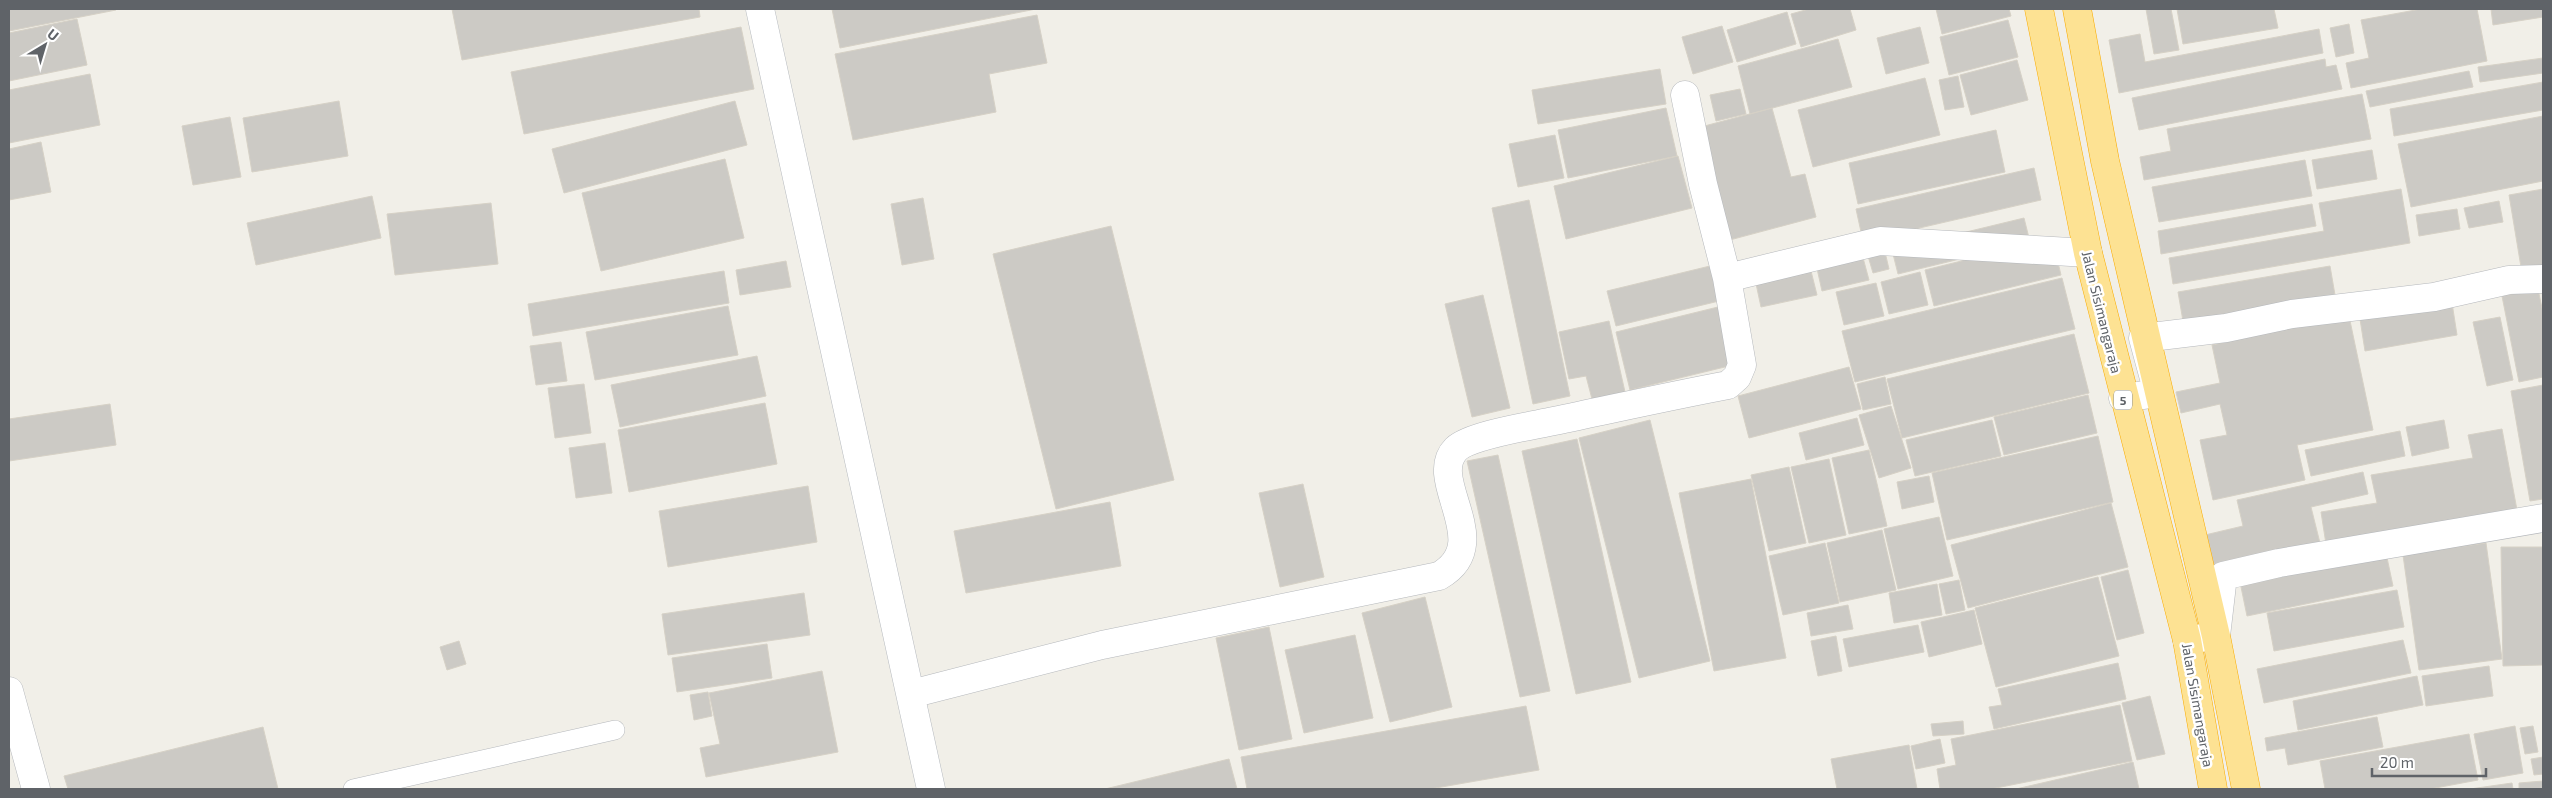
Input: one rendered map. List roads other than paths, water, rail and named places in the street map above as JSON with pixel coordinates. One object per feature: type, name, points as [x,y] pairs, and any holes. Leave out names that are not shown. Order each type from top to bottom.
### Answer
[{"type":"highway","name":"Jalan Sisimangaraja","points":[[2039,9],[2088,253],[2123,398],[2187,640],[2213,789]]},
{"type":"highway","points":[[2077,9],[2105,161],[2216,636],[2246,789]]},
{"type":"street","points":[[760,9],[931,789]]},
{"type":"street","points":[[911,694],[1102,645],[1439,576],[1452,568],[1460,557],[1463,542],[1449,475],[1450,459],[1456,450],[1469,441],[1526,427],[1728,385],[1737,377],[1742,365],[1727,278],[1703,184],[1685,95]]},
{"type":"street","points":[[1727,278],[1880,241],[2088,253]]},
{"type":"street","points":[[2123,398],[2158,393],[2143,338],[2226,328],[2292,314],[2434,297],[2509,280],[2543,279]]},
{"type":"street","points":[[2187,640],[2216,636],[2223,576],[2288,561],[2543,518]]},
{"type":"street","points":[[9,691],[36,789]]},
{"type":"lane","points":[[353,789],[615,730]]}]
